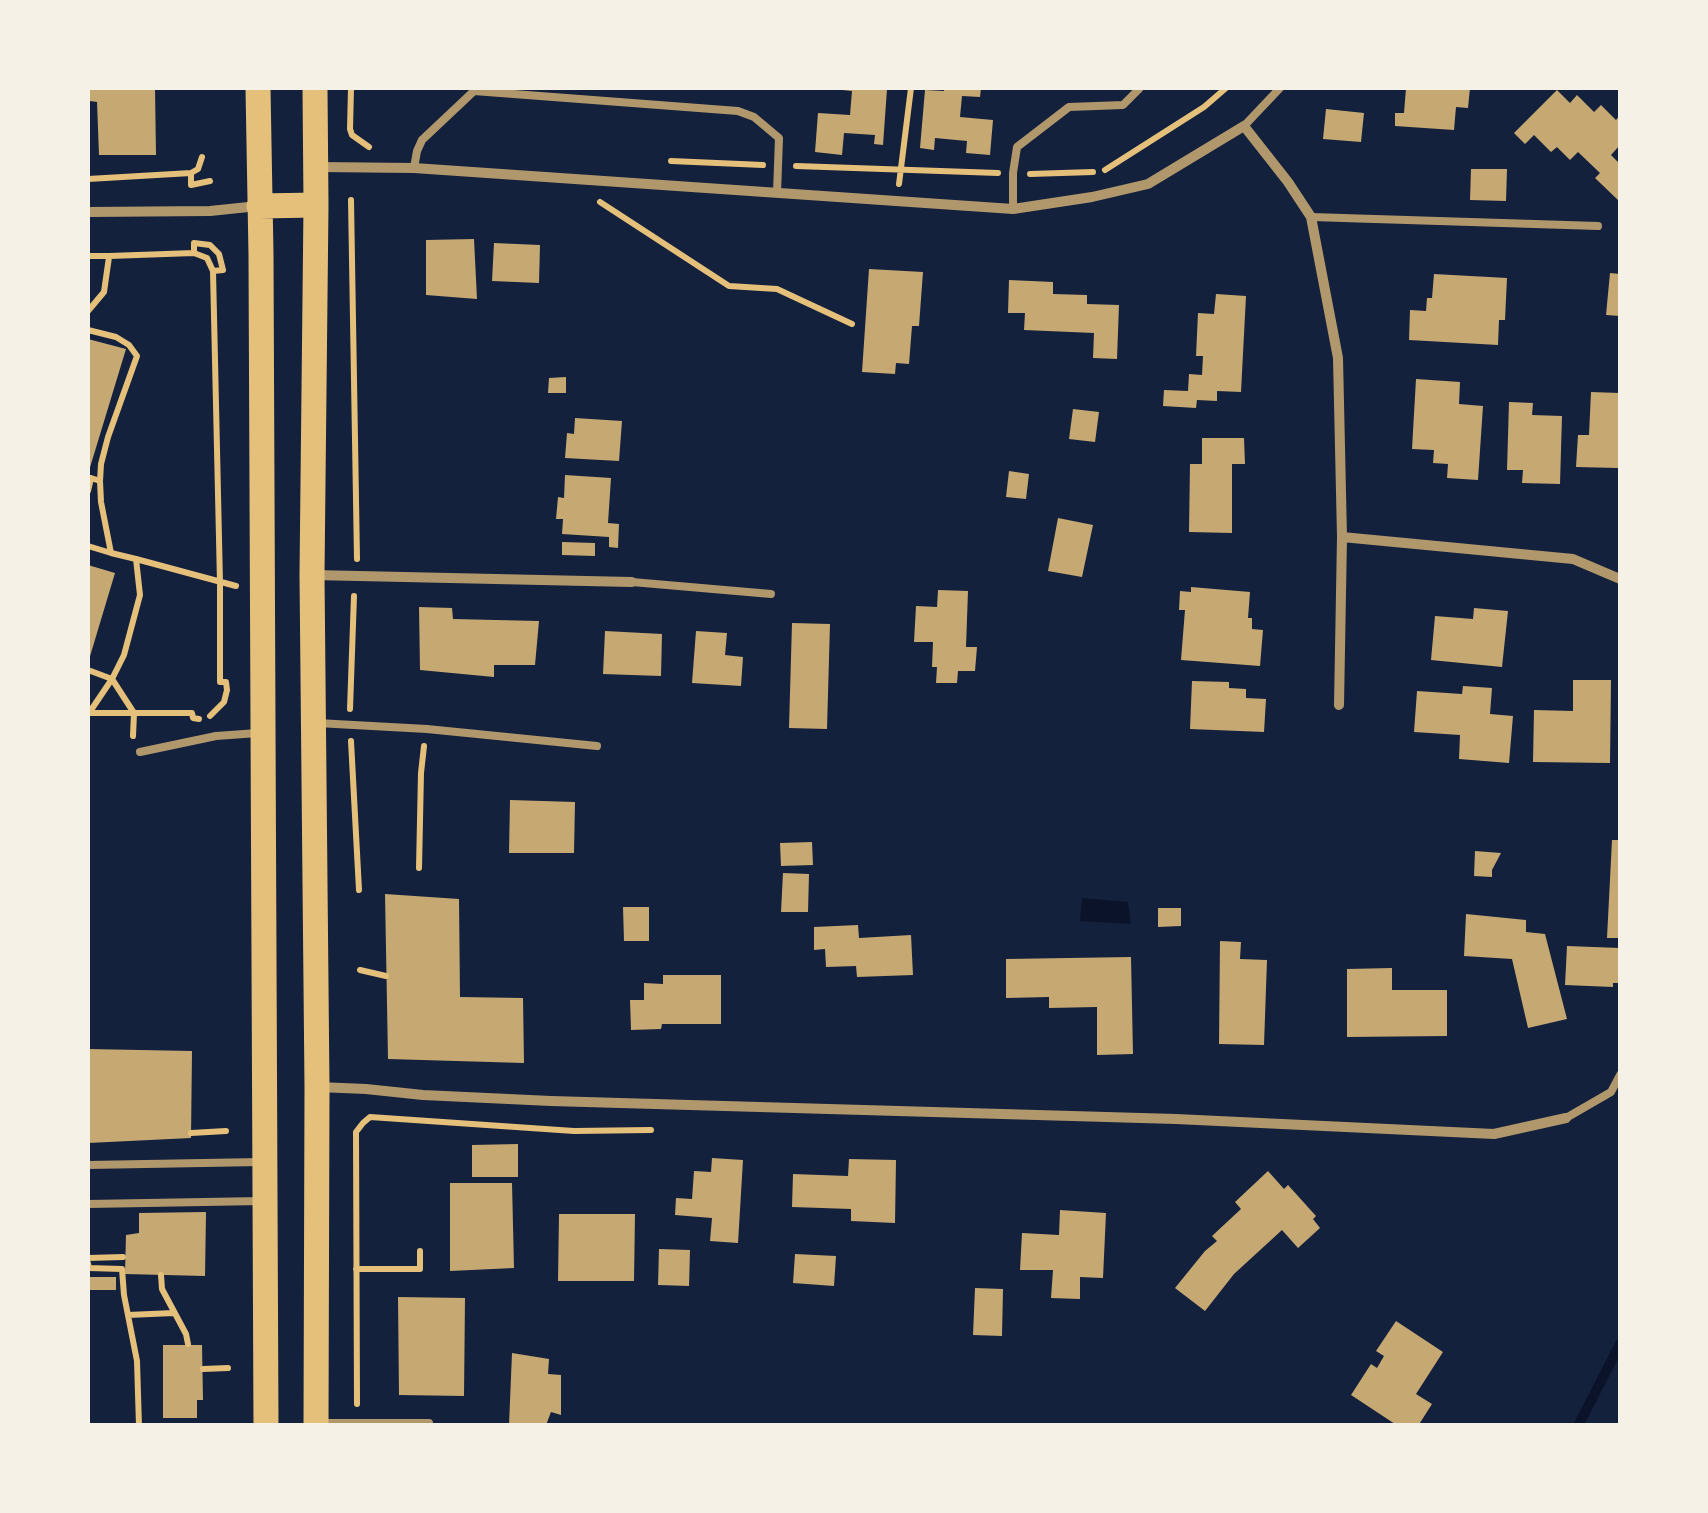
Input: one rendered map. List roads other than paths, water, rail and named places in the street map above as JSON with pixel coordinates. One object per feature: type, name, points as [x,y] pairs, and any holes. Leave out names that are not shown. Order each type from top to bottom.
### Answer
[{"type":"main road","points":[[258,88],[266,1426]]},
{"type":"main road","points":[[315,88],[312,574],[316,1424]]},
{"type":"main road","points":[[260,206],[316,205]]},
{"type":"street","points":[[316,168],[414,168],[1013,208],[1092,198],[1148,184],[1244,126],[1311,216],[1338,358],[1342,537],[1339,705]]},
{"type":"street","points":[[88,212],[260,206]]},
{"type":"street","points":[[1342,537],[1573,559],[1620,579]]},
{"type":"street","points":[[312,574],[632,582]]},
{"type":"street","points":[[317,1087],[552,1101],[1176,1118],[1494,1134],[1566,1118]]},
{"type":"lane","points":[[1244,126],[1280,88]]},
{"type":"lane","points":[[1013,208],[1018,147],[1069,106],[1123,106],[1139,89]]},
{"type":"lane","points":[[414,168],[422,140],[474,91],[738,111],[754,117],[779,138],[777,194]]},
{"type":"lane","points":[[1311,216],[1598,226]]},
{"type":"lane","points":[[632,582],[771,594]]},
{"type":"lane","points":[[313,722],[597,746]]},
{"type":"lane","points":[[136,752],[216,736],[263,732]]},
{"type":"lane","points":[[1566,1118],[1611,1092],[1620,1074]]},
{"type":"lane","points":[[88,1165],[266,1162]]},
{"type":"lane","points":[[88,1204],[266,1201]]},
{"type":"lane","points":[[316,1424],[429,1423]]},
{"type":"water","points":[[1082,898],[1128,902],[1131,924],[1080,921]]},
{"type":"waterway","points":[[1578,1426],[1620,1344]]}]
